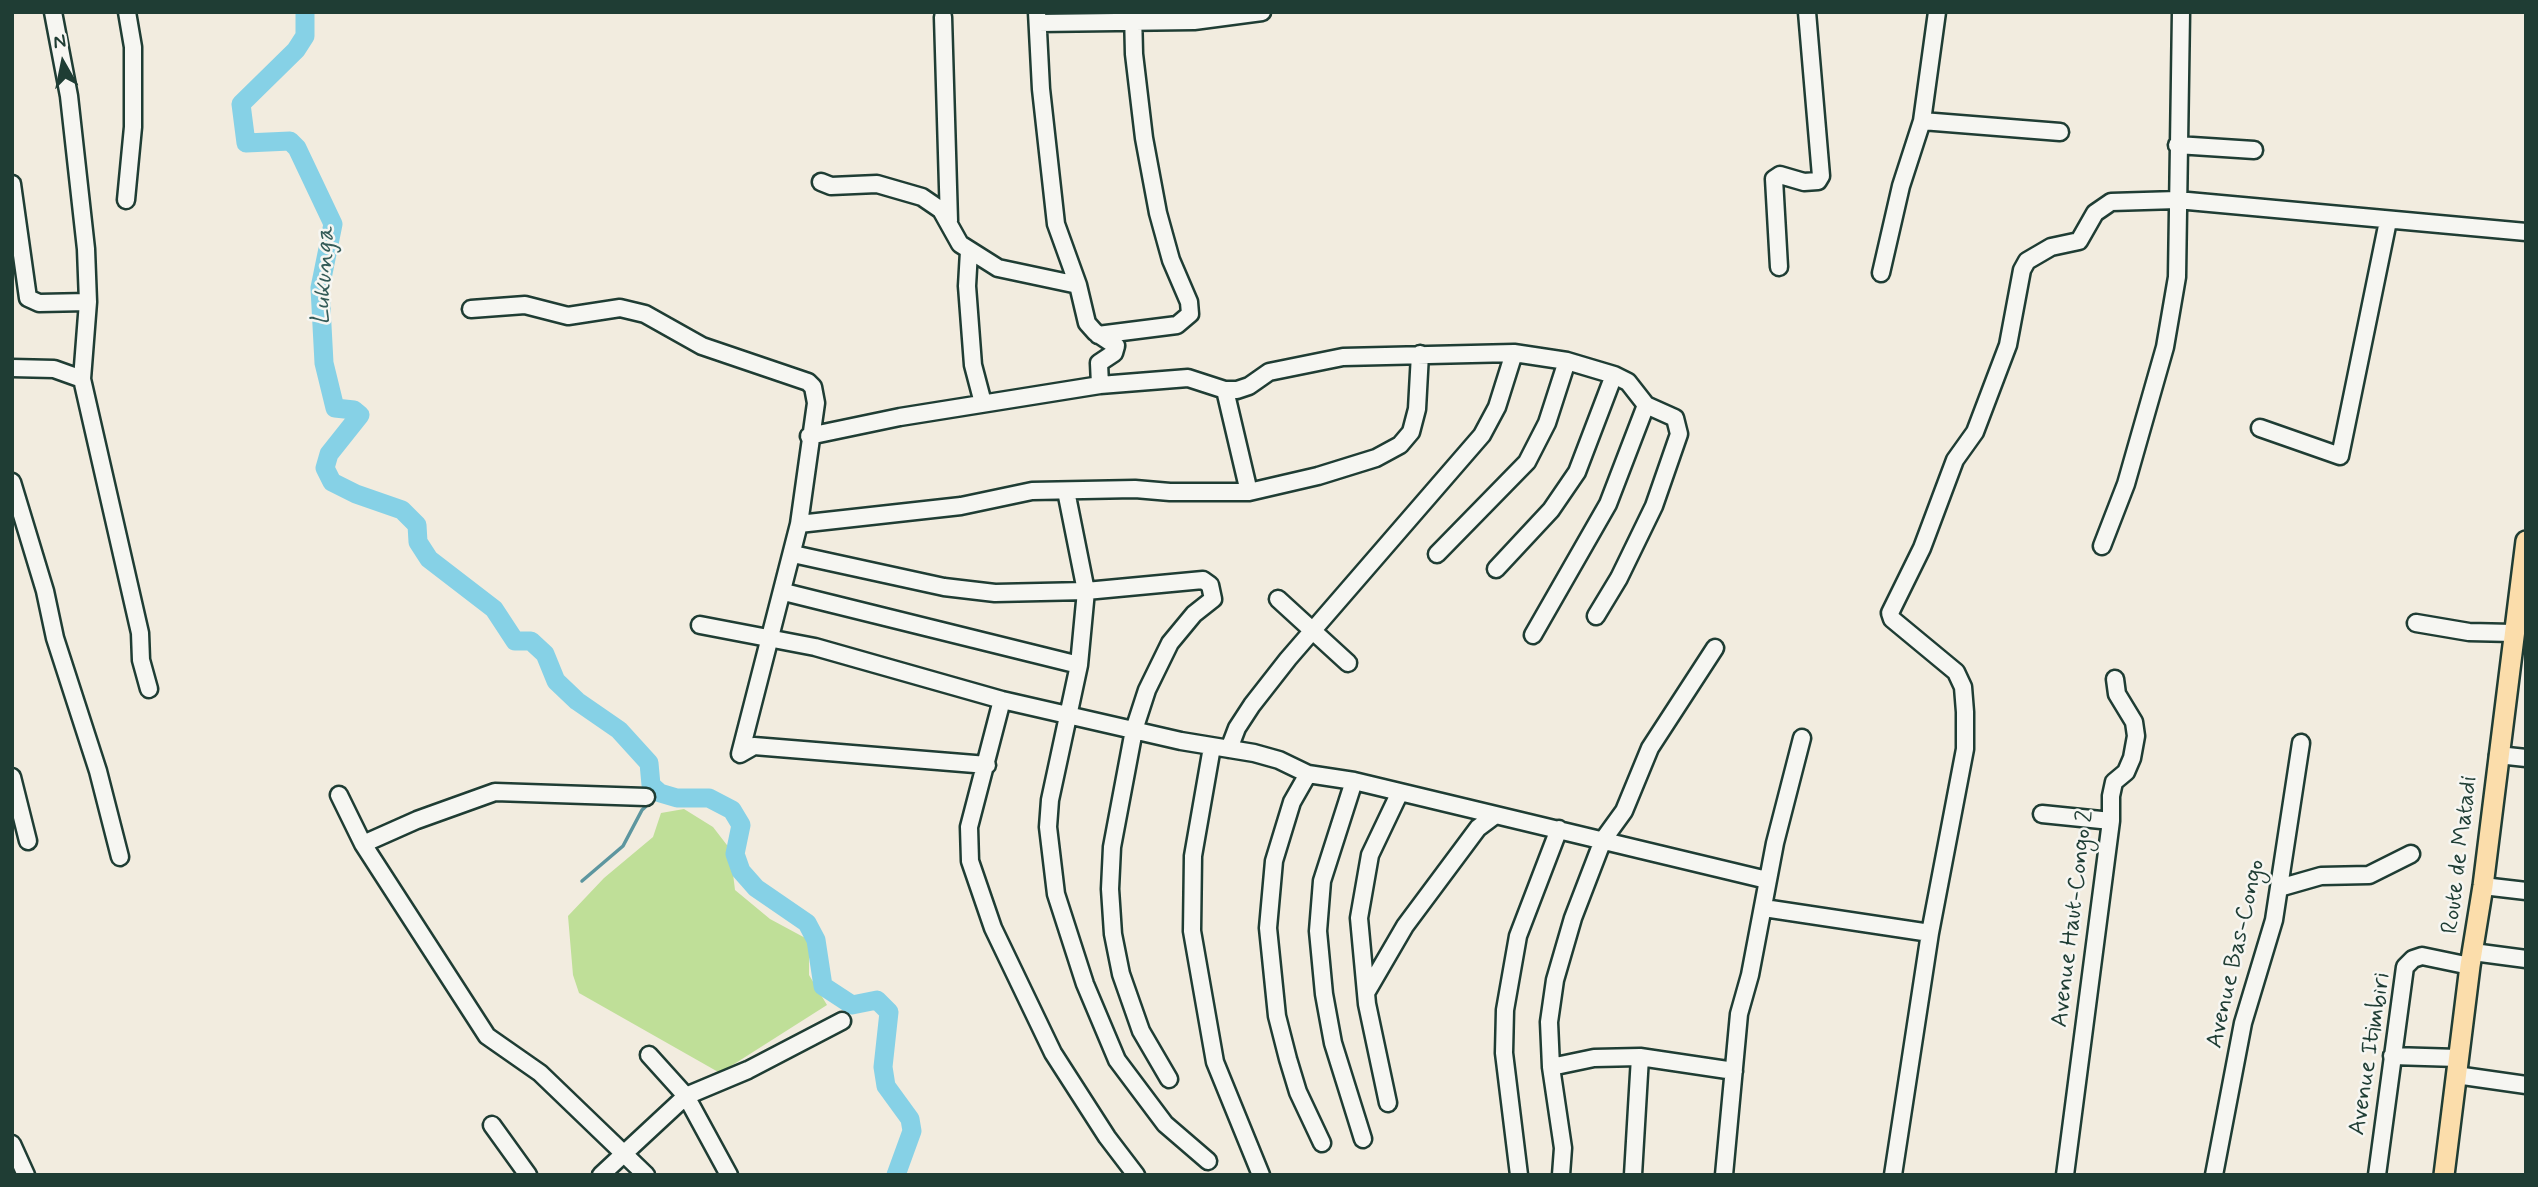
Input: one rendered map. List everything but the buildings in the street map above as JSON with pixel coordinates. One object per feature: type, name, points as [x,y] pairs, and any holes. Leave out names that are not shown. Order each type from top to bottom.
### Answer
[{"type":"main road","name":"Route de Matadi","points":[[2444,1175],[2498,755],[2518,661],[2513,633],[2526,541]]},
{"type":"street","points":[[53,12],[69,96],[85,237],[88,302],[82,379],[140,633],[141,660],[149,689]]},
{"type":"street","points":[[126,200],[133,127],[133,47],[127,12]]},
{"type":"street","points":[[1100,385],[1099,363],[1114,353],[1116,346],[1098,335],[1087,323],[1078,285],[1056,224],[1049,182],[1037,18],[1217,20],[1262,12]]},
{"type":"street","points":[[1779,267],[1774,179],[1780,175],[1804,182],[1818,181],[1821,176],[1807,12]]},
{"type":"street","points":[[1881,273],[1901,186],[1922,121],[1937,12]]},
{"type":"street","points":[[2102,547],[2126,484],[2165,347],[2177,277],[2180,235],[2177,145],[2180,12]]},
{"type":"street","points":[[943,17],[949,221]]},
{"type":"street","points":[[1098,335],[1177,325],[1190,314],[1189,302],[1171,260],[1158,213],[1144,138],[1133,18]]},
{"type":"street","points":[[1922,121],[2060,132]]},
{"type":"street","points":[[2177,145],[2254,150]]},
{"type":"street","points":[[821,182],[831,187],[860,183],[891,187],[922,197],[941,210],[960,244],[998,268],[1078,285]]},
{"type":"street","points":[[12,184],[17,257],[28,298],[32,302],[56,304],[88,302]]},
{"type":"street","points":[[1898,1174],[1930,933],[1965,749],[1963,687],[1950,664],[1899,625],[1890,612],[1922,548],[1955,460],[1975,432],[2008,345],[2022,270],[2027,261],[2051,247],[2079,241],[2095,213],[2111,202],[2177,200],[2526,232]]},
{"type":"street","points":[[2260,428],[2340,456],[2388,221]]},
{"type":"street","points":[[969,251],[967,286],[974,365],[983,403]]},
{"type":"street","points":[[471,309],[525,305],[568,316],[620,308],[645,314],[702,346],[808,382],[813,387],[816,403],[809,436],[799,524],[784,592],[740,754],[754,746],[987,765]]},
{"type":"street","points":[[809,436],[983,403],[1100,385],[1188,378],[1226,390],[1250,386],[1269,372],[1343,356],[1514,353],[1567,361],[1614,374],[1628,382],[1646,405],[1675,418],[1679,434],[1654,506],[1619,578],[1596,616]]},
{"type":"street","points":[[1229,749],[1237,729],[1252,705],[1313,629],[1482,435],[1497,407],[1514,353]]},
{"type":"street","points":[[799,524],[961,506],[1032,491],[1135,489],[1249,492],[1364,462],[1400,445],[1410,432],[1417,409],[1420,354]]},
{"type":"street","points":[[1437,554],[1527,462],[1547,423],[1567,361]]},
{"type":"street","points":[[12,368],[54,369],[82,379]]},
{"type":"street","points":[[1496,569],[1551,510],[1577,472],[1614,374]]},
{"type":"street","points":[[1226,390],[1249,492]]},
{"type":"street","points":[[1534,635],[1608,504],[1646,405]]},
{"type":"street","points":[[12,482],[45,591],[55,638],[99,771],[120,857]]},
{"type":"street","points":[[1066,491],[1086,591],[1079,665],[1050,800],[1048,827],[1056,894],[1085,984],[1117,1060],[1165,1124],[1208,1161]]},
{"type":"street","points":[[793,554],[944,587],[995,593],[1086,591],[1203,580],[1213,591],[1213,599],[1195,614],[1158,662],[1134,730],[1112,847],[1113,934],[1130,1006],[1169,1079]]},
{"type":"street","points":[[784,592],[1079,665]]},
{"type":"street","points":[[1278,599],[1348,663]]},
{"type":"street","points":[[2416,623],[2469,632],[2513,633]]},
{"type":"street","points":[[700,625],[772,637],[1002,700],[1279,760],[1308,774],[1354,781],[1767,880]]},
{"type":"street","points":[[1561,1175],[1563,1148],[1551,1068],[1549,1022],[1555,980],[1573,918],[1602,840],[1624,811],[1650,748],[1714,648]]},
{"type":"street","name":"Avenue Haut-Congo 2","points":[[2065,1175],[2114,782],[2126,772],[2136,736],[2134,722],[2117,694],[2115,679]]},
{"type":"street","points":[[1002,700],[969,827],[970,861],[980,895],[1053,1053],[1107,1137],[1136,1175]]},
{"type":"street","points":[[1724,1175],[1738,1014],[1802,738]]},
{"type":"street","name":"Avenue Bas-Congo","points":[[2214,1175],[2243,1023],[2274,920],[2301,744]]},
{"type":"street","points":[[1212,747],[1193,856],[1192,931],[1215,1062],[1261,1175]]},
{"type":"street","points":[[2498,755],[2526,758]]},
{"type":"street","points":[[1308,774],[1292,802],[1274,861],[1268,928],[1278,1016],[1288,1059],[1298,1092],[1322,1143]]},
{"type":"street","points":[[12,777],[28,841]]},
{"type":"street","points":[[1354,781],[1322,881],[1318,932],[1324,994],[1333,1043],[1363,1139]]},
{"type":"street","points":[[363,844],[417,820],[495,792],[646,797]]},
{"type":"street","points":[[1388,1102],[1366,993],[1359,918],[1363,880],[1370,855],[1400,792]]},
{"type":"street","points":[[339,795],[363,844],[487,1036],[540,1073],[646,1175]]},
{"type":"street","points":[[2042,814],[2111,821]]},
{"type":"street","points":[[1366,993],[1405,926],[1478,828],[1494,816]]},
{"type":"street","points":[[1519,1175],[1504,1053],[1505,1010],[1518,936],[1559,829]]},
{"type":"street","points":[[2279,888],[2321,876],[2370,875],[2411,854]]},
{"type":"street","points":[[2483,886],[2526,891]]},
{"type":"street","points":[[1764,908],[1930,933]]},
{"type":"street","name":"Avenue Itimbiri","points":[[2377,1175],[2405,967],[2413,959],[2422,956],[2526,959]]},
{"type":"street","points":[[601,1175],[686,1096],[748,1070],[842,1021]]},
{"type":"street","points":[[649,1055],[686,1096],[729,1175]]},
{"type":"street","points":[[2392,1056],[2457,1067],[2526,1085]]},
{"type":"street","points":[[1551,1068],[1594,1058],[1640,1057],[1734,1070]]},
{"type":"street","points":[[1633,1175],[1640,1057]]},
{"type":"street","points":[[492,1125],[528,1175]]},
{"type":"street","points":[[12,1144],[26,1175]]},
{"type":"green space","points":[[684,809],[713,827],[730,849],[735,890],[770,919],[809,940],[809,975],[827,1005],[720,1073],[579,993],[573,975],[568,916],[604,878],[653,837],[661,813]]},
{"type":"waterway","name":"Lukunga","points":[[305,12],[305,36],[296,50],[241,104],[246,143],[290,141],[297,148],[333,224],[320,288],[324,363],[335,408],[354,410],[360,415],[329,454],[325,468],[332,482],[356,494],[402,510],[417,525],[418,542],[429,559],[494,609],[515,641],[531,641],[545,654],[556,681],[577,701],[619,730],[649,763],[651,785],[660,793],[677,798],[709,798],[732,810],[741,825],[735,854],[741,871],[756,888],[807,923],[816,940],[823,986],[852,1005],[877,1000],[889,1012],[883,1067],[886,1086],[910,1119],[912,1131],[896,1175]]},
{"type":"waterway","points":[[582,881],[623,846],[642,810],[660,793]]}]
